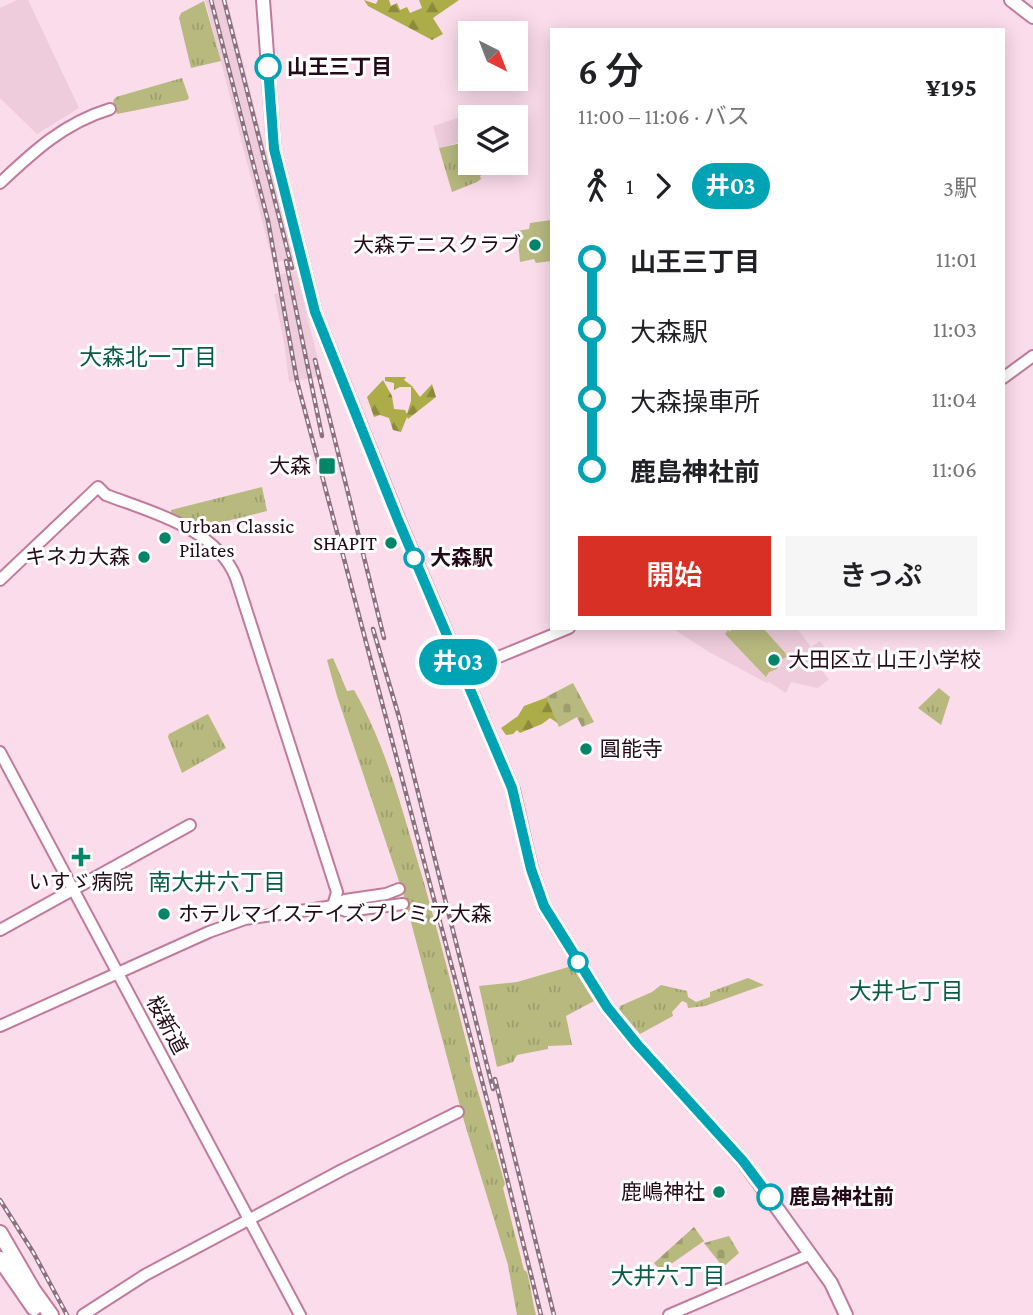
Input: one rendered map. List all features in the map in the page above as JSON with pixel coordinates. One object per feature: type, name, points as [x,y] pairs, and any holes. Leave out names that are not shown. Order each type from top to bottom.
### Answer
[{"type":"highway","points":[[0,1233],[51,1315]]},
{"type":"highway","points":[[0,1259],[40,1315]]},
{"type":"main road","points":[[263,0],[274,149],[315,312],[514,793],[531,869],[544,906],[607,1007],[743,1161],[831,1283],[846,1315]]},
{"type":"main road","points":[[1011,0],[1033,17]]},
{"type":"main road","points":[[1024,0],[1033,7]]},
{"type":"street","points":[[0,183],[34,150],[61,130],[90,115],[110,109]]},
{"type":"street","points":[[1005,377],[1033,356]]},
{"type":"street","points":[[0,580],[98,488],[106,495],[188,528],[220,552],[230,563],[236,578],[306,792],[337,892],[333,906]]},
{"type":"street","points":[[462,672],[564,630]]},
{"type":"street","name":"桜新道","points":[[0,752],[300,1315]]},
{"type":"street","points":[[0,930],[190,825]]},
{"type":"street","points":[[0,1026],[209,932],[245,919],[333,906],[345,900],[386,894],[399,889]]},
{"type":"street","points":[[333,906],[346,911],[403,904]]},
{"type":"street","points":[[83,1315],[136,1280],[346,1167],[458,1112]]},
{"type":"street","points":[[669,1315],[811,1254]]},
{"type":"shaded area","points":[[17,0],[28,0],[79,108],[37,134],[0,98],[0,8]]},
{"type":"shaded area","points":[[205,0],[227,0],[293,258],[273,263]]},
{"type":"shaded area","points":[[458,118],[458,143],[439,148],[433,126]]},
{"type":"shaded area","points":[[296,271],[322,376],[289,382],[274,294],[279,293],[276,275]]},
{"type":"shaded area","name":"大田区立 山王小学校","points":[[675,630],[798,630],[811,647],[820,641],[830,655],[818,666],[829,679],[818,688],[791,682],[786,693],[709,652]]},
{"type":"green space","points":[[364,0],[376,4],[378,0],[389,0],[391,6],[397,3],[400,10],[407,7],[410,13],[422,8],[419,0],[459,0],[433,18],[443,34],[432,40],[368,6]]},
{"type":"green space","points":[[204,1],[221,61],[191,68],[179,18],[181,13]]},
{"type":"green space","points":[[182,78],[189,98],[187,100],[117,114],[113,101],[116,97]]},
{"type":"green space","points":[[458,144],[458,175],[481,175],[481,179],[452,192],[439,148]]},
{"type":"green space","name":"大森テニスクラブ","points":[[550,220],[550,261],[536,263],[534,259],[520,262],[517,231],[529,229],[530,223]]},
{"type":"green space","points":[[385,377],[406,377],[404,380],[412,386],[420,397],[432,384],[436,397],[408,419],[407,417],[401,432],[393,430],[389,418],[380,415],[374,417],[367,397],[383,380],[392,396],[394,409],[405,410],[407,414],[411,387],[394,390],[394,383],[385,381]]},
{"type":"green space","points":[[262,487],[267,511],[202,527],[171,513],[171,510]]},
{"type":"green space","points":[[728,630],[765,630],[788,656],[766,677],[725,634]]},
{"type":"green space","points":[[333,658],[347,691],[354,690],[372,726],[400,801],[505,1184],[503,1188],[524,1270],[527,1272],[536,1315],[517,1315],[508,1265],[464,1121],[404,896],[337,696],[327,660]]},
{"type":"green space","points":[[573,683],[594,722],[582,727],[577,717],[559,727],[546,697]]},
{"type":"green space","points":[[939,688],[950,697],[941,725],[918,708]]},
{"type":"green space","points":[[548,697],[559,724],[550,718],[520,733],[517,730],[506,735],[501,728],[518,716],[524,706]]},
{"type":"green space","points":[[208,714],[226,748],[182,773],[169,734]]},
{"type":"green space","points":[[572,966],[594,1001],[566,1016],[572,1045],[548,1046],[548,1049],[517,1055],[513,1062],[497,1067],[479,986],[517,982]]},
{"type":"green space","points":[[748,978],[764,985],[705,1006],[688,1008],[687,1003],[682,1001],[672,1012],[673,1016],[640,1034],[619,1009],[620,1006],[652,992],[661,985],[687,991],[688,997],[696,1002],[710,997],[710,992]]},
{"type":"green space","points":[[694,1227],[704,1241],[661,1271],[654,1263]]},
{"type":"green space","points":[[729,1236],[739,1253],[723,1267],[704,1243]]},
{"type":"railway","points":[[211,0],[268,221],[297,381],[496,1134],[541,1315]]},
{"type":"railway","points":[[224,0],[292,268]]},
{"type":"railway","points":[[286,261],[322,436]]},
{"type":"railway","points":[[315,360],[384,638]]},
{"type":"railway","points":[[373,629],[399,717],[493,1089]]},
{"type":"railway","points":[[495,1079],[554,1315]]},
{"type":"railway","points":[[0,1200],[33,1252],[67,1315]]},
{"type":"bus line","name":"井03","points":[[268,67],[274,149],[315,312],[398,520],[514,793],[531,869],[544,906],[607,1007],[743,1161],[770,1197]]},
{"type":"place","name":"山王三丁目","points":[[268,67]]},
{"type":"place","name":"大森テニスクラブ","points":[[535,245]]},
{"type":"place","name":"大森","points":[[327,466]]},
{"type":"place","name":"Urban Classic Pilates","points":[[165,538]]},
{"type":"place","name":"SHAPIT","points":[[391,543]]},
{"type":"place","name":"キネカ大森","points":[[144,557]]},
{"type":"place","name":"大森駅","points":[[414,558]]},
{"type":"place","name":"大田区立 山王小学校","points":[[774,660]]},
{"type":"place","name":"圓能寺","points":[[586,749]]},
{"type":"place","name":"いすゞ病院","points":[[81,857]]},
{"type":"place","name":"ホテルマイステイズプレミア大森","points":[[164,914]]},
{"type":"place","name":"鹿嶋神社","points":[[719,1192]]},
{"type":"place","name":"鹿島神社前","points":[[770,1197]]},
{"type":"district","name":"大森北一丁目","points":[[148,357]]},
{"type":"district","name":"南大井六丁目","points":[[217,882]]},
{"type":"district","name":"大井七丁目","points":[[906,991]]},
{"type":"district","name":"大井六丁目","points":[[668,1276]]}]
